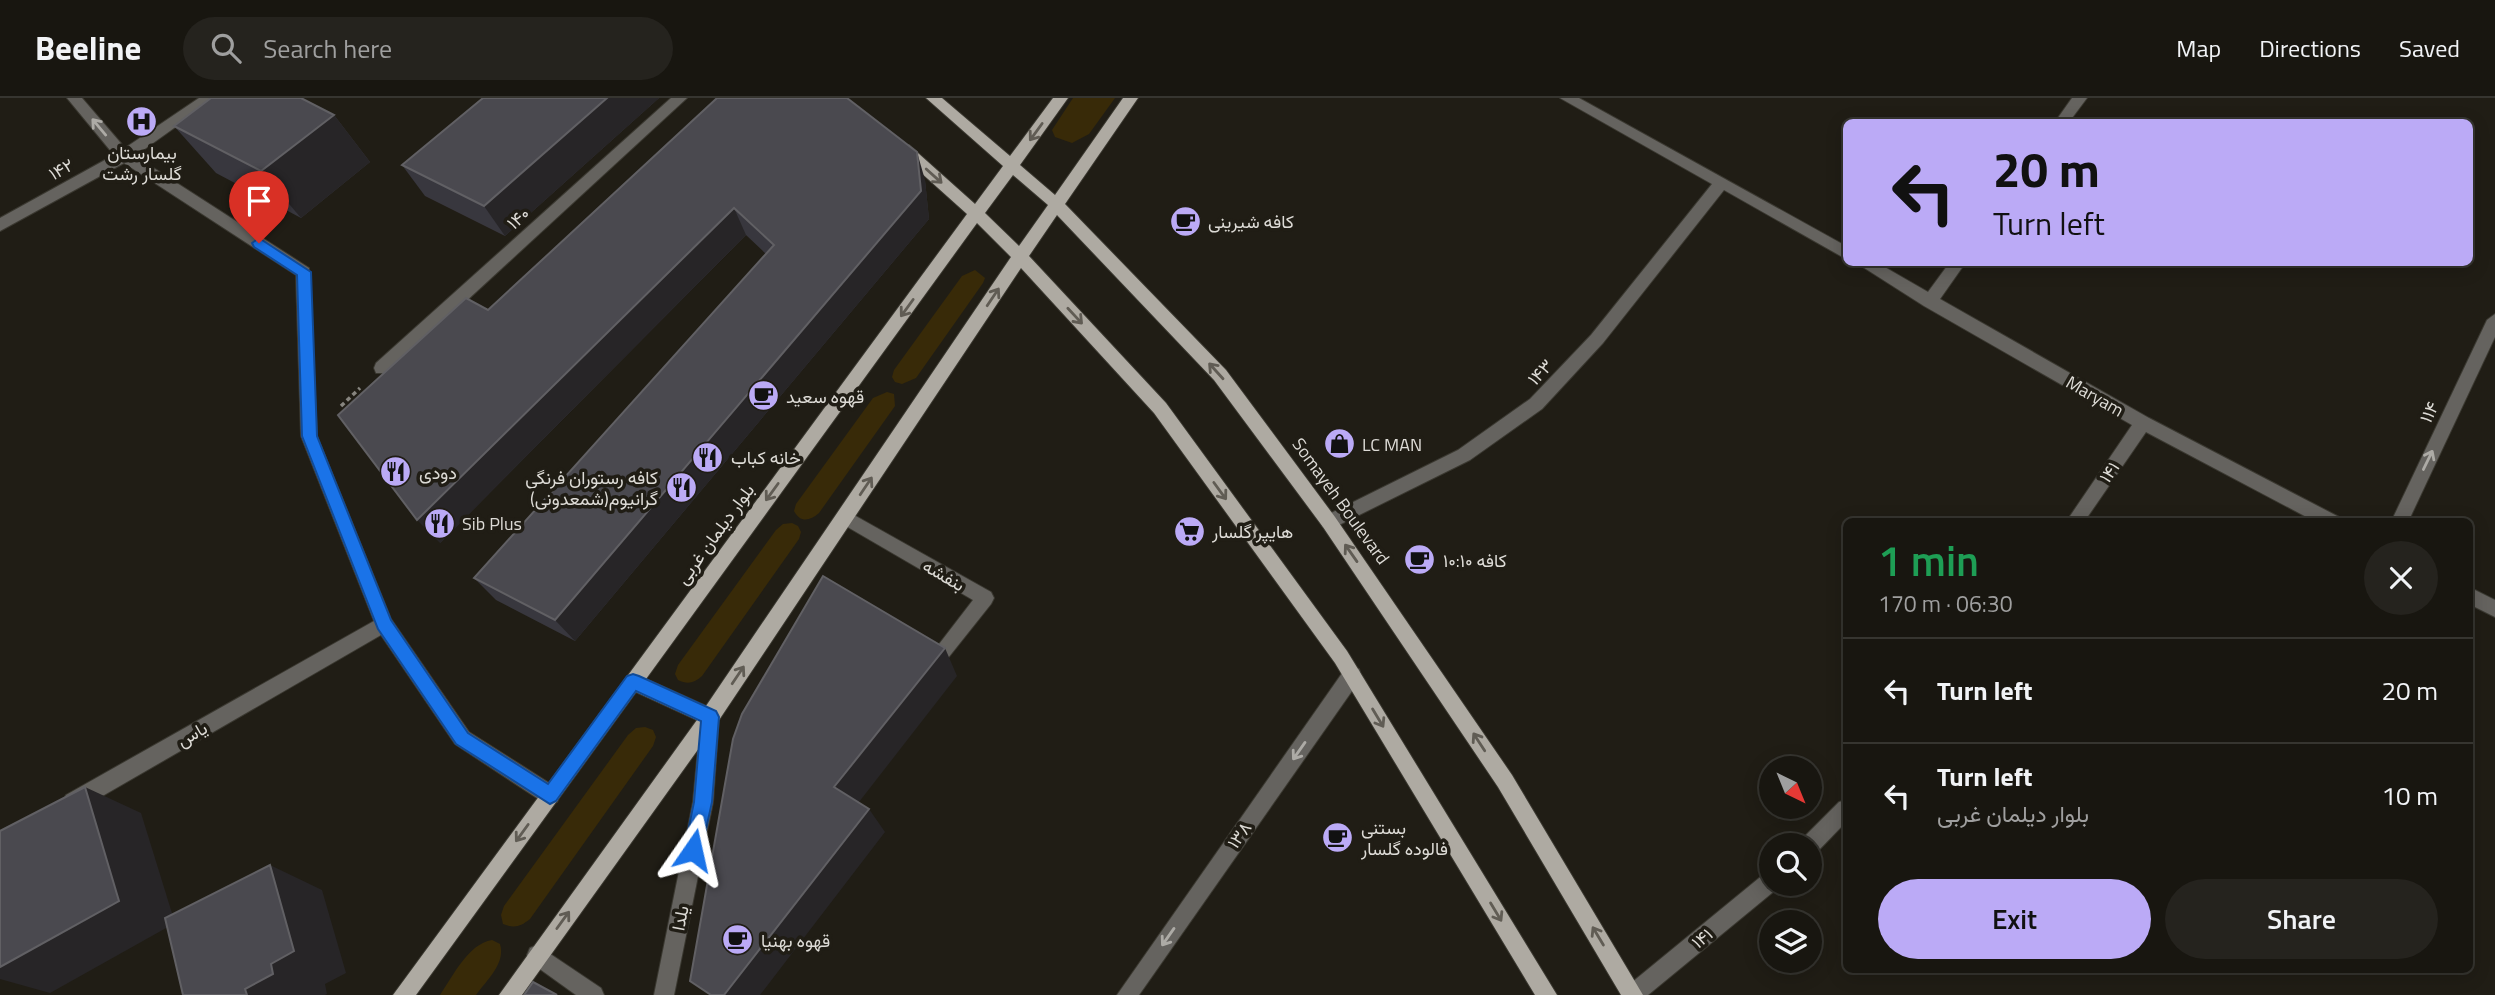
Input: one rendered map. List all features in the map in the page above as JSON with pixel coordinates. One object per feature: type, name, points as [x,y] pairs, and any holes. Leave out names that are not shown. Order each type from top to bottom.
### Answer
[{"type":"main road","name":"Somayeh Boulevard","points":[[933,98],[1056,205],[1220,374],[1329,522],[1505,781],[1632,995]]},
{"type":"main road","name":"بلوار دیلمان غربی","points":[[403,995],[1061,98]]},
{"type":"main road","points":[[509,995],[710,717],[1020,257],[1131,98]]},
{"type":"main road","points":[[897,142],[1020,257],[1160,408],[1352,675],[1547,995]]},
{"type":"main road","points":[[633,682],[710,717]]},
{"type":"street","points":[[74,98],[124,156],[304,272],[309,436],[384,624],[462,738],[550,795]]},
{"type":"street","name":"۱۴۲","points":[[0,225],[124,156],[209,98]]},
{"type":"street","name":"۱۴۰","points":[[382,368],[680,98]]},
{"type":"street","points":[[1567,98],[1722,181],[1843,251]]},
{"type":"street","points":[[2064,119],[2080,98]]},
{"type":"street","name":"۱۴۳","points":[[1329,522],[1464,455],[1536,404],[1597,339],[1722,181]]},
{"type":"street","name":"Maryam","points":[[1869,266],[2143,424],[2325,518]]},
{"type":"street","points":[[1930,302],[1956,266]]},
{"type":"street","name":"۱۱۴","points":[[2401,518],[2495,320]]},
{"type":"street","name":"۱۴۱","points":[[2077,518],[2143,424]]},
{"type":"street","name":"بنفشه","points":[[845,517],[985,598],[942,652]]},
{"type":"street","points":[[2473,597],[2495,609]]},
{"type":"street","name":"یاس","points":[[60,810],[384,624]]},
{"type":"street","name":"۱۳۸","points":[[1127,995],[1352,675]]},
{"type":"street","name":"یلدا","points":[[664,995],[703,802],[710,717]]},
{"type":"street","points":[[1822,833],[1843,812]]},
{"type":"street","name":"۱۴۱","points":[[1632,995],[1759,891]]},
{"type":"street","points":[[537,956],[594,995]]},
{"type":"path","points":[[309,436],[382,368]]},
{"type":"shaded area","points":[[1073,98],[1115,98],[1089,134],[1072,143],[1055,137],[1052,130]]},
{"type":"shaded area","points":[[975,270],[985,278],[983,283],[916,378],[902,384],[895,382],[892,377],[894,370],[962,276]]},
{"type":"shaded area","points":[[887,392],[894,394],[895,406],[819,513],[809,519],[799,518],[794,511],[796,504],[873,398]]},
{"type":"shaded area","points":[[792,523],[798,526],[801,532],[799,539],[702,676],[691,682],[678,680],[675,674],[678,665],[776,530],[783,524]]},
{"type":"shaded area","points":[[636,728],[653,730],[656,737],[653,746],[530,919],[518,926],[503,924],[501,915],[504,906],[628,735]]},
{"type":"shaded area","points":[[492,940],[500,944],[498,965],[476,995],[440,995],[468,954]]},
{"type":"building","points":[[211,98],[301,98],[334,115],[261,171],[174,126]]},
{"type":"building","points":[[483,98],[607,98],[484,206],[402,165]]},
{"type":"building","points":[[717,98],[847,98],[917,152],[921,191],[555,620],[474,578],[774,245],[734,208],[417,520],[338,415],[466,298],[488,310]]},
{"type":"building","points":[[823,576],[945,648],[834,787],[869,809],[724,995],[711,995],[690,981],[733,739],[742,714]]},
{"type":"building","points":[[85,787],[119,901],[0,967],[0,831]]},
{"type":"building","points":[[270,865],[294,951],[271,964],[273,974],[245,989],[247,995],[183,995],[165,918]]},
{"type":"building","points":[[533,982],[557,995],[524,995]]},
{"type":"place","name":"بیمارستان گلسار رشت","points":[[142,122]]},
{"type":"place","name":"کافه شیرینی","points":[[1185,221]]},
{"type":"place","name":"قهوه سعید","points":[[763,396]]},
{"type":"place","name":"LC MAN","points":[[1339,444]]},
{"type":"place","name":"خانه کباب","points":[[708,457]]},
{"type":"place","name":"دودی","points":[[396,472]]},
{"type":"place","name":"کافه رستوران فرنگی گرانیوم(شمعدونی)","points":[[681,487]]},
{"type":"place","name":"Sib Plus","points":[[439,523]]},
{"type":"place","name":"هایپر گلسار","points":[[1189,531]]},
{"type":"place","name":"کافه ۱۰:۱۰","points":[[1420,560]]},
{"type":"place","name":"بستنی فالوده گلسار","points":[[1338,837]]},
{"type":"place","name":"قهوه بهنیا","points":[[738,940]]},
{"type":"route","points":[[259,243],[304,272],[309,436],[384,624],[462,738],[550,795],[633,682],[710,717],[703,802],[693,850]]}]
